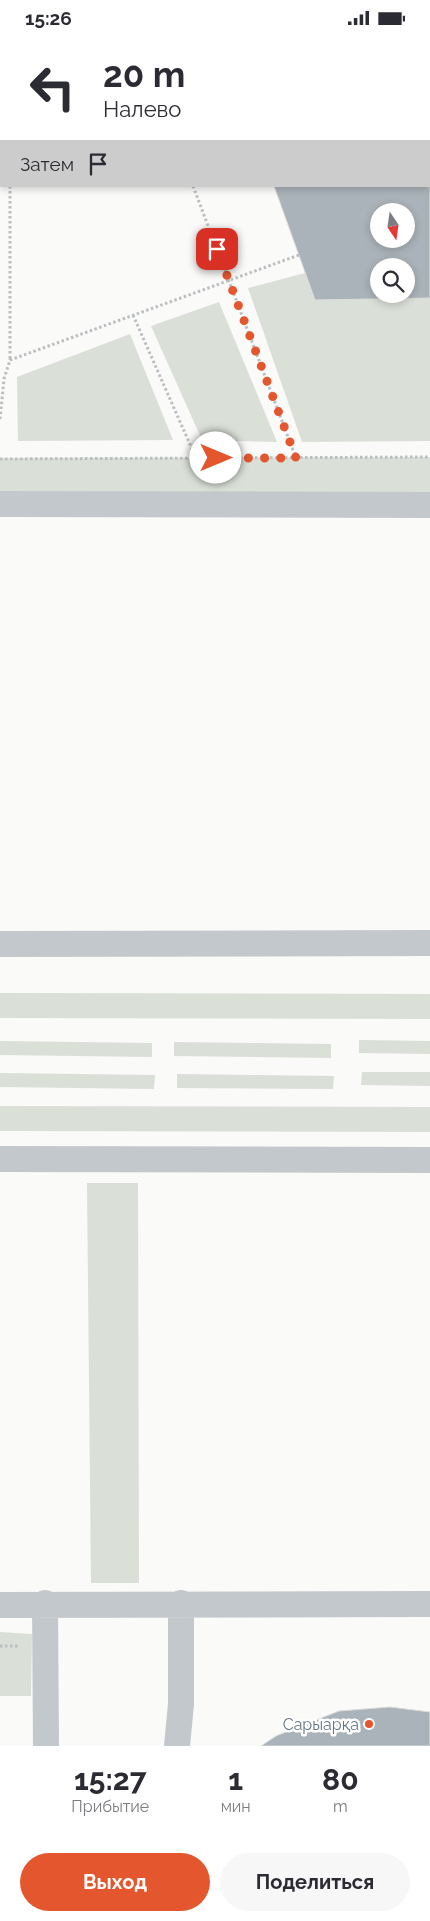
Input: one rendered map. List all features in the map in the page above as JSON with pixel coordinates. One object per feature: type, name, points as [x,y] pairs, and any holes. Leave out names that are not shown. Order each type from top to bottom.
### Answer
[{"type":"lane","points":[[0,504],[430,505]]},
{"type":"lane","points":[[0,944],[430,943]]},
{"type":"lane","points":[[0,1159],[430,1159]]},
{"type":"lane","points":[[45,1603],[46,1746]]},
{"type":"lane","points":[[0,1605],[45,1603],[430,1604]]},
{"type":"lane","points":[[177,1746],[181,1704],[181,1603]]},
{"type":"path","points":[[0,419],[4,379],[10,360],[10,187]]},
{"type":"path","points":[[193,187],[296,458]]},
{"type":"path","points":[[10,360],[299,255]]},
{"type":"path","points":[[133,315],[196,458]]},
{"type":"path","points":[[0,459],[430,457]]},
{"type":"shaded area","points":[[305,273],[315,300],[370,299],[370,303],[415,303],[415,298],[430,298],[430,441],[302,442],[248,288]]},
{"type":"shaded area","points":[[219,302],[277,442],[202,440],[151,326]]},
{"type":"shaded area","points":[[130,334],[173,440],[18,441],[17,377]]},
{"type":"shaded area","points":[[430,457],[430,494],[0,491],[0,458]]},
{"type":"shaded area","points":[[0,993],[430,994],[430,1019],[0,1018]]},
{"type":"shaded area","points":[[359,1040],[430,1041],[430,1054],[359,1053]]},
{"type":"shaded area","points":[[0,1041],[152,1043],[152,1057],[0,1055]]},
{"type":"shaded area","points":[[174,1042],[331,1044],[331,1058],[174,1056]]},
{"type":"shaded area","points":[[362,1072],[430,1072],[430,1086],[361,1085]]},
{"type":"shaded area","points":[[0,1073],[155,1075],[154,1089],[0,1087]]},
{"type":"shaded area","points":[[177,1074],[334,1076],[333,1089],[177,1088]]},
{"type":"shaded area","points":[[0,1106],[430,1107],[430,1132],[0,1131]]},
{"type":"shaded area","points":[[87,1183],[138,1183],[139,1583],[91,1583]]},
{"type":"shaded area","points":[[0,1632],[32,1634],[31,1696],[0,1696]]},
{"type":"building","points":[[274,187],[430,187],[430,298],[415,298],[415,258],[370,258],[370,299],[315,300]]},
{"type":"building","name":"Сарыарқа","points":[[390,1707],[430,1712],[430,1746],[261,1746],[276,1736],[339,1711]]},
{"type":"place","name":"Сарыарқа","points":[[369,1724]]},
{"type":"route","points":[[216,458],[296,458],[217,249]]}]
